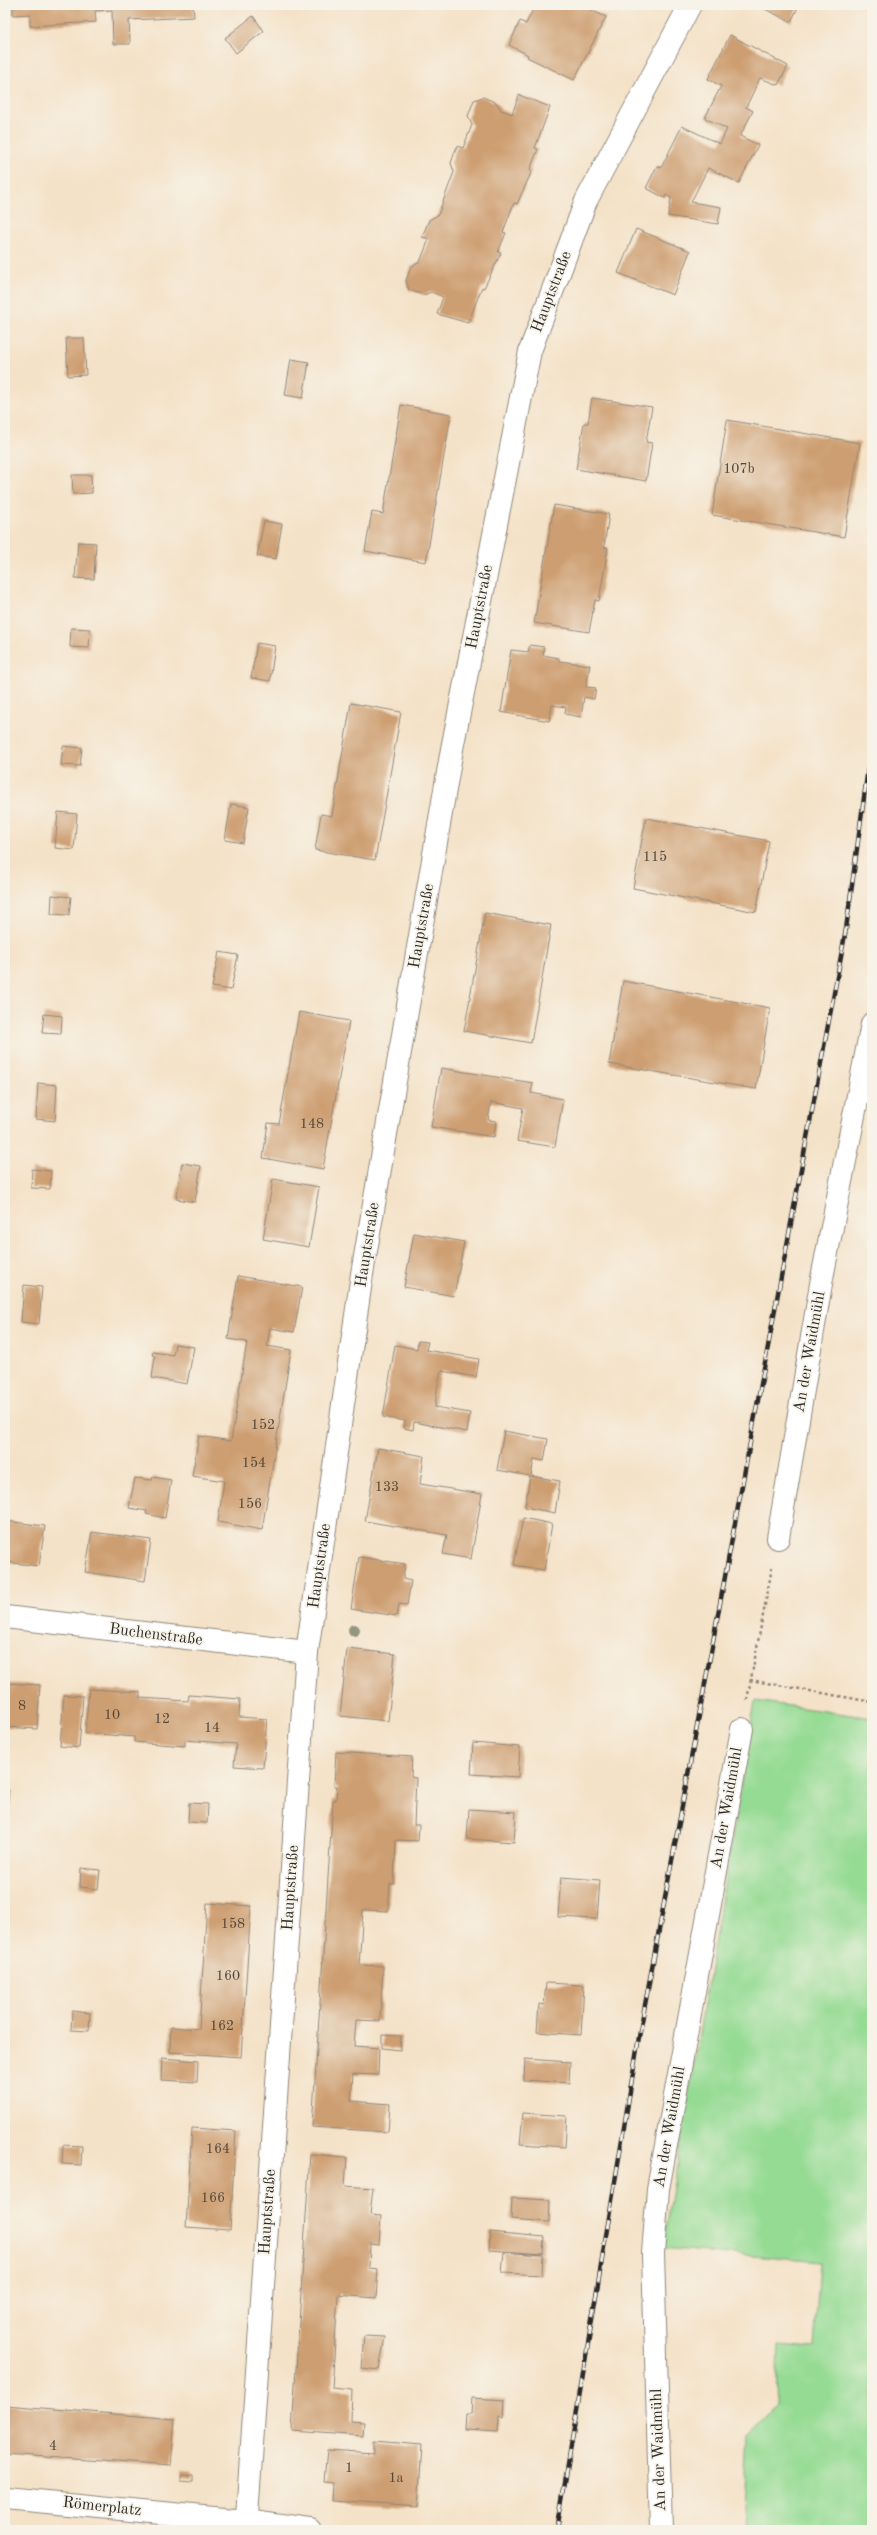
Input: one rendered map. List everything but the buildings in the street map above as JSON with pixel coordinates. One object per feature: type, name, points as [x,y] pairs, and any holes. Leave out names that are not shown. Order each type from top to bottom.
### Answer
[{"type":"street","name":"Hauptstraße","points":[[246,2526],[307,1652],[362,1274],[451,757],[530,350],[586,201],[690,5]]},
{"type":"street","name":"An der Waidmühl","points":[[778,1538],[822,1278],[872,1024]]},
{"type":"street","name":"Buchenstraße","points":[[5,1617],[307,1652]]},
{"type":"street","name":"An der Waidmühl","points":[[661,2530],[653,2253],[658,2189],[742,1729]]},
{"type":"street","name":"Römerplatz","points":[[5,2498],[246,2526],[310,2530]]},
{"type":"path","points":[[778,1538],[750,1680],[872,1702]]},
{"type":"green space","points":[[755,1701],[872,1718],[872,2530],[744,2530],[749,2435],[776,2405],[778,2345],[814,2348],[820,2262],[663,2248]]},
{"type":"railway","points":[[557,2530],[639,2037],[846,929],[872,739]]}]
